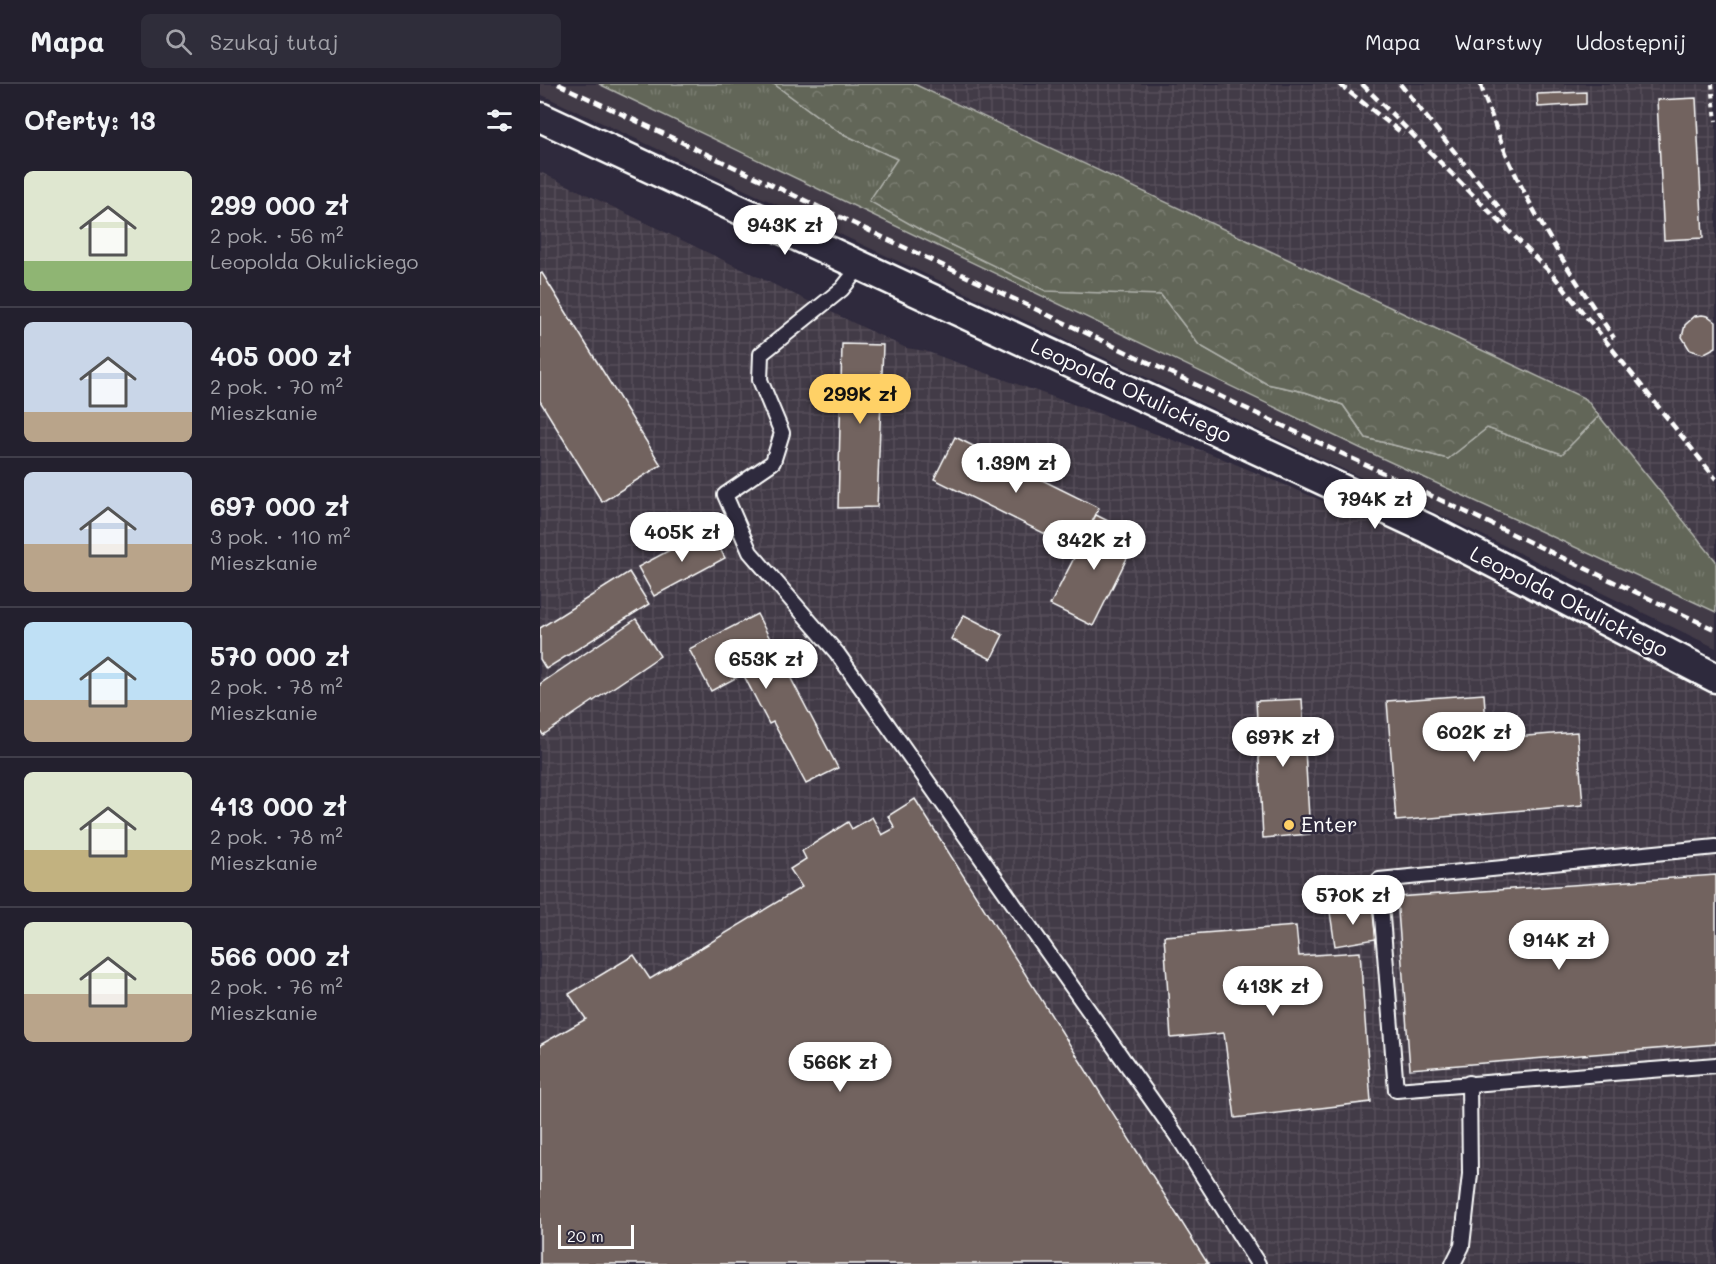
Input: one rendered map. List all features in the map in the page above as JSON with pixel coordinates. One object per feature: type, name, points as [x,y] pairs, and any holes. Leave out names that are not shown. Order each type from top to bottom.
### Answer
[{"type":"street","name":"Leopolda Okulickiego","points":[[540,117],[1426,528],[1716,678]]},
{"type":"lane","points":[[861,266],[842,289],[761,354],[760,380],[782,433],[773,462],[725,495],[750,552],[837,652],[1182,1143],[1258,1264]]},
{"type":"lane","points":[[1716,847],[1379,880],[1396,1090],[1716,1065]]},
{"type":"lane","points":[[1453,1264],[1462,1246],[1470,1174],[1469,1083]]},
{"type":"path","points":[[1712,84],[1716,121]]},
{"type":"shaded area","points":[[540,84],[599,84],[1360,448],[1716,612],[1716,648],[1422,506],[540,94]]},
{"type":"shaded area","points":[[915,84],[1716,84],[1716,561],[1586,399]]},
{"type":"shaded area","points":[[540,172],[906,348],[925,351],[1209,453],[1429,546],[1640,654],[1716,688],[1716,1264],[540,1264]]},
{"type":"green space","points":[[599,84],[774,84],[839,132],[898,159],[870,201],[1161,295],[1199,345],[1267,384],[1305,392],[1343,405],[1366,438],[1448,459],[1487,428],[1562,454],[1599,416],[1716,561],[1716,612],[1360,448]]},
{"type":"green space","points":[[774,84],[914,84],[1586,399],[1599,416],[1562,454],[1487,428],[1448,459],[1366,438],[1343,405],[1305,392],[1267,384],[1199,345],[1161,295],[1046,291],[926,233],[869,201],[897,159],[839,132]]},
{"type":"building","points":[[1586,92],[1586,104],[1538,107],[1537,94]]},
{"type":"building","points":[[1696,98],[1703,238],[1664,240],[1657,100]]},
{"type":"building","points":[[542,273],[661,465],[602,502],[540,401],[540,274]]},
{"type":"building","points":[[1702,315],[1716,322],[1716,347],[1703,354],[1690,350],[1682,337],[1685,325],[1695,316]]},
{"type":"building","points":[[842,344],[883,345],[877,507],[838,508]]},
{"type":"building","points":[[955,437],[1099,508],[1078,550],[934,479]]},
{"type":"building","points":[[1096,515],[1138,536],[1093,626],[1050,605]]},
{"type":"building","points":[[709,529],[725,558],[654,596],[638,567]]},
{"type":"building","points":[[629,572],[649,604],[546,669],[540,659],[540,628]]},
{"type":"building","points":[[757,614],[838,768],[806,784],[773,722],[769,724],[743,674],[711,691],[689,649]]},
{"type":"building","points":[[964,615],[1003,635],[991,659],[951,639]]},
{"type":"building","points":[[636,619],[660,656],[543,735],[540,730],[540,684]]},
{"type":"building","points":[[1484,694],[1487,739],[1577,732],[1583,805],[1396,821],[1387,701]]},
{"type":"building","points":[[1302,699],[1310,834],[1263,838],[1256,701]]},
{"type":"building","points":[[915,799],[1208,1264],[540,1264],[540,1045],[586,1019],[569,994],[634,955],[650,979],[802,887],[790,869],[806,859],[802,851],[848,822],[852,829],[872,817],[882,835],[895,828],[888,816]]},
{"type":"building","points":[[1716,875],[1716,1044],[1410,1069],[1397,897]]},
{"type":"building","points":[[1372,906],[1376,939],[1335,946],[1330,912]]},
{"type":"building","points":[[1296,926],[1299,956],[1360,952],[1371,1102],[1235,1118],[1224,1033],[1171,1038],[1164,936]]},
{"type":"railway","points":[[558,84],[1716,630]]},
{"type":"railway","points":[[1339,84],[1403,134]]},
{"type":"railway","points":[[1362,84],[1553,275],[1716,479]]},
{"type":"railway","points":[[1400,84],[1510,221]]},
{"type":"railway","points":[[1481,84],[1507,156],[1534,210],[1564,262],[1614,338]]},
{"type":"place","name":"Enter","points":[[1289,825]]}]
